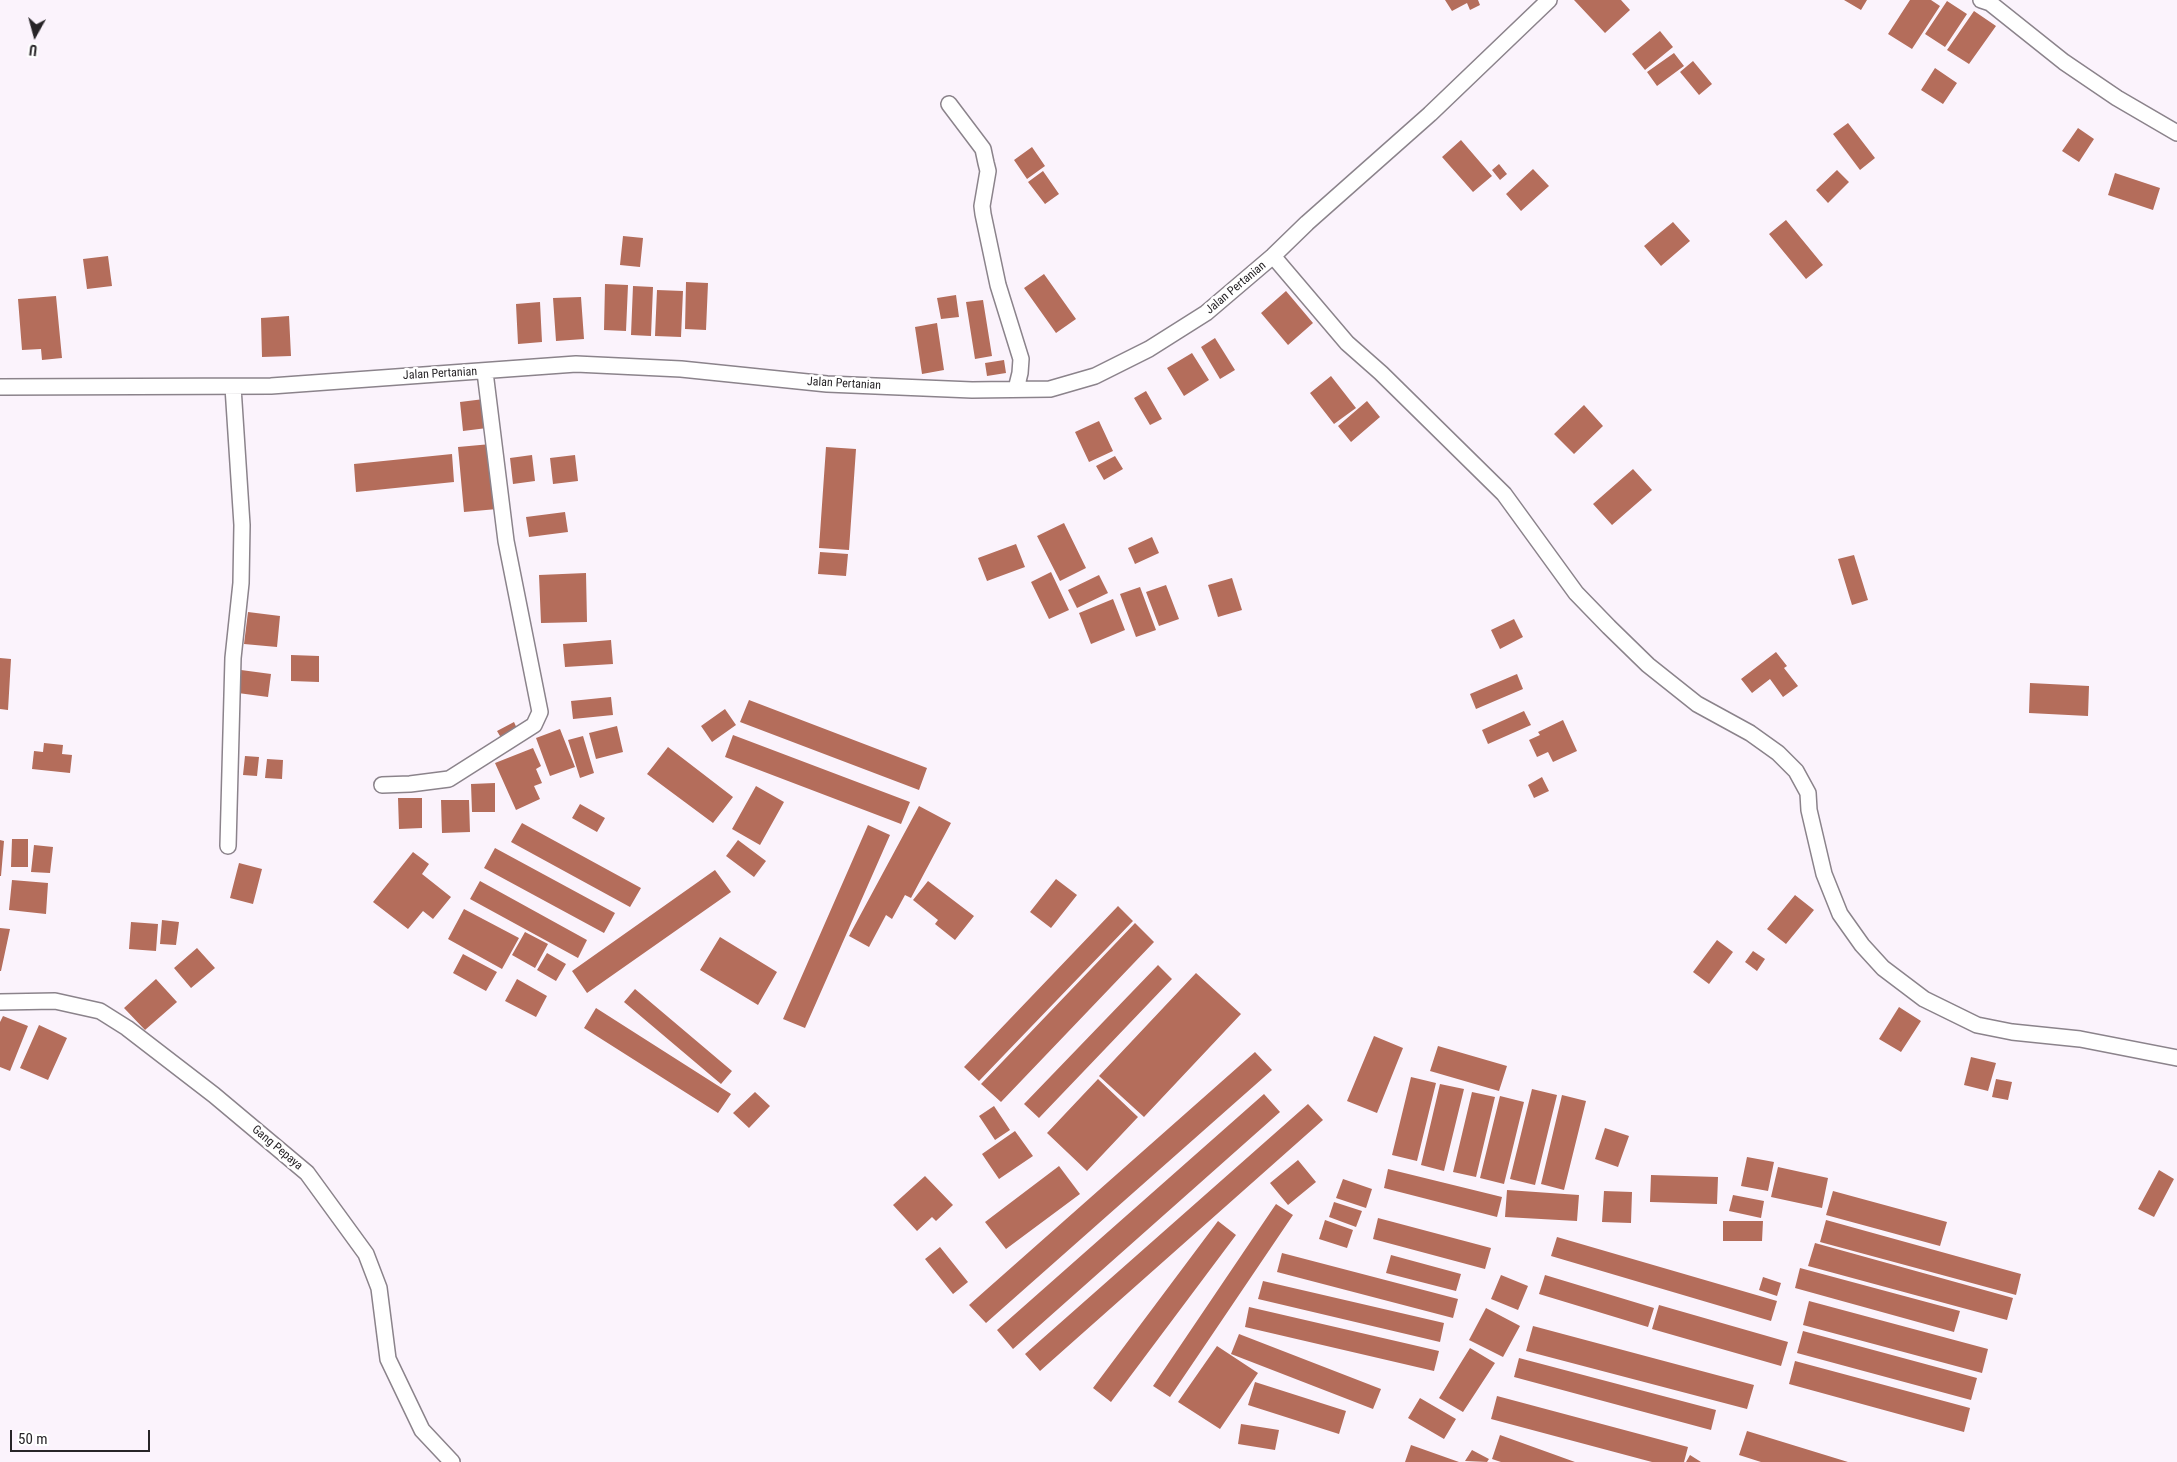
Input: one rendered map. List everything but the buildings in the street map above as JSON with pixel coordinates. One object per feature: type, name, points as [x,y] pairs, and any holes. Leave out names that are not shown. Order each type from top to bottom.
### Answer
[{"type":"street","name":"Jalan Pertanian","points":[[0,387],[271,386],[576,364],[681,369],[827,384],[972,390],[1050,389],[1095,376],[1149,349],[1206,313],[1273,256],[1307,223],[1436,108],[1549,0]]},
{"type":"street","points":[[1981,0],[1990,3],[2064,62],[2117,98],[2177,133]]},
{"type":"street","points":[[949,104],[983,149],[988,171],[982,214],[998,285],[1020,359],[1020,373],[1016,389]]},
{"type":"street","points":[[1273,256],[1347,343],[1381,373],[1504,494],[1576,593],[1609,627],[1648,665],[1697,704],[1750,733],[1778,753],[1796,770],[1808,792],[1809,810],[1824,874],[1840,914],[1862,945],[1883,968],[1924,999],[1977,1025],[2012,1032],[2080,1039],[2177,1058]]},
{"type":"street","points":[[382,785],[410,784],[449,779],[534,725],[540,712],[506,541],[485,372]]},
{"type":"street","points":[[228,846],[233,658],[241,583],[242,525],[233,386]]},
{"type":"street","name":"Gang Pepaya","points":[[0,1002],[55,1001],[100,1011],[127,1028],[214,1095],[307,1173],[366,1254],[379,1288],[388,1359],[422,1430],[452,1462]]}]
